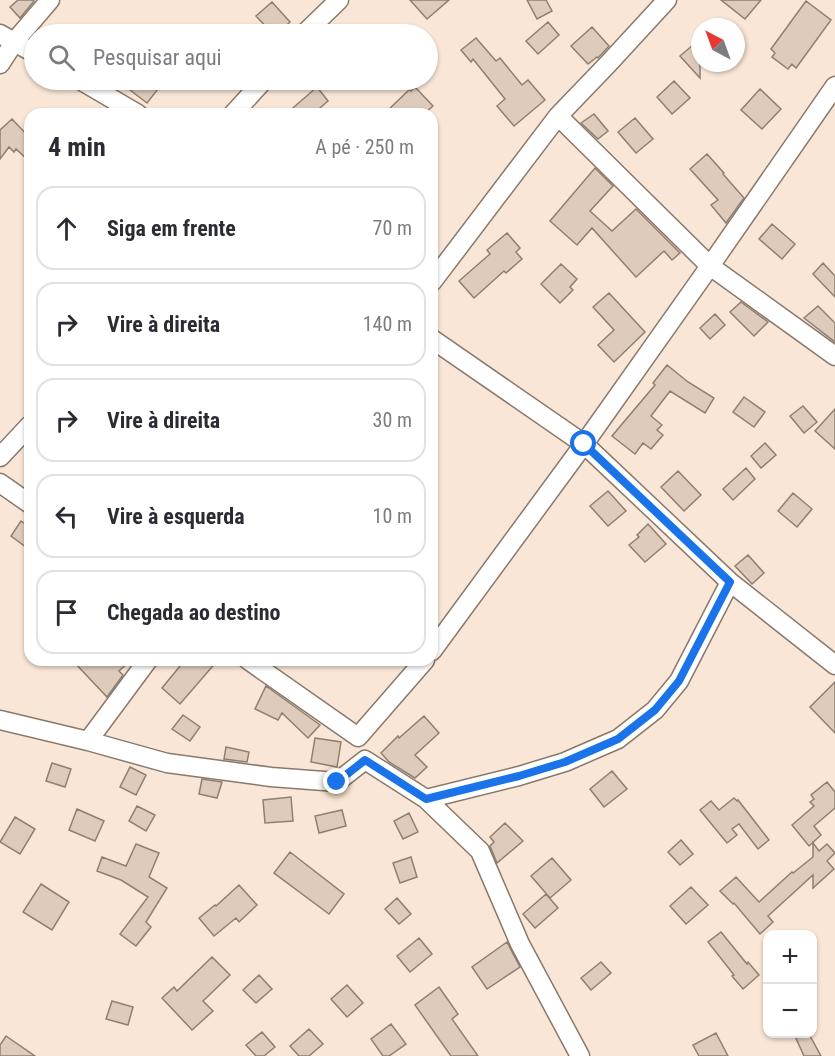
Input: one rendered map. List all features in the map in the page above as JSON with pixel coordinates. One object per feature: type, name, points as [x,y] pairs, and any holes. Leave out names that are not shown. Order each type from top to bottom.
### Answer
[{"type":"street","points":[[0,64],[8,38],[50,0]]},
{"type":"street","points":[[314,24],[339,0]]},
{"type":"street","points":[[438,274],[558,116],[667,0]]},
{"type":"street","points":[[8,38],[24,47]]},
{"type":"street","points":[[438,643],[584,444],[835,86]]},
{"type":"street","points":[[97,90],[128,108]]},
{"type":"street","points":[[238,108],[255,90]]},
{"type":"street","points":[[558,116],[710,266],[835,356]]},
{"type":"street","points":[[438,343],[584,444],[730,582],[835,665]]},
{"type":"street","points":[[0,457],[24,431]]},
{"type":"street","points":[[0,483],[24,500]]},
{"type":"street","points":[[426,799],[565,762],[618,739],[655,710],[679,681],[730,582]]},
{"type":"street","points":[[88,741],[144,666]]},
{"type":"street","points":[[257,666],[358,737],[365,760],[426,799],[480,851],[520,944],[580,1056]]},
{"type":"street","points":[[358,737],[419,666]]},
{"type":"street","points":[[0,720],[167,762],[271,777],[337,782],[365,760]]},
{"type":"building","points":[[18,0],[34,1],[20,18],[10,7]]},
{"type":"building","points":[[410,0],[449,0],[427,19]]},
{"type":"building","points":[[527,0],[546,0],[552,11],[537,19]]},
{"type":"building","points":[[721,0],[761,0],[744,18]]},
{"type":"building","points":[[806,1],[831,20],[796,68],[792,64],[788,69],[772,57],[775,53],[771,49]]},
{"type":"building","points":[[272,2],[290,22],[288,24],[264,24],[256,16]]},
{"type":"building","points":[[548,22],[559,35],[538,54],[526,41]]},
{"type":"building","points":[[592,27],[609,46],[598,58],[588,64],[571,46]]},
{"type":"building","points":[[476,38],[496,61],[500,58],[522,85],[528,80],[545,100],[514,126],[497,106],[505,99],[473,59],[471,62],[461,50]]},
{"type":"building","points":[[691,47],[691,68],[680,56]]},
{"type":"building","points":[[674,81],[690,98],[672,114],[657,97]]},
{"type":"building","points":[[760,89],[781,109],[762,129],[741,110]]},
{"type":"building","points":[[130,90],[157,90],[147,103]]},
{"type":"building","points":[[314,90],[319,90],[328,101],[320,108],[293,108]]},
{"type":"building","points":[[409,90],[418,90],[433,106],[431,108],[390,108]]},
{"type":"building","points":[[594,114],[608,131],[598,139],[581,123]]},
{"type":"building","points":[[635,118],[653,139],[636,153],[618,132]]},
{"type":"building","points":[[12,119],[24,132],[24,156],[16,149],[14,152],[9,147],[0,159],[0,130]]},
{"type":"building","points":[[707,154],[744,198],[726,223],[711,205],[718,200],[690,169]]},
{"type":"building","points":[[595,168],[613,186],[590,211],[612,231],[636,209],[680,253],[672,260],[664,251],[636,277],[592,228],[577,245],[550,221]]},
{"type":"building","points":[[772,224],[795,244],[782,259],[759,239]]},
{"type":"building","points":[[507,233],[520,248],[516,252],[522,259],[506,273],[504,271],[474,298],[459,281],[490,254],[487,250]]},
{"type":"building","points":[[823,263],[835,276],[835,297],[813,274]]},
{"type":"building","points":[[561,264],[577,279],[570,287],[573,290],[560,303],[541,284]]},
{"type":"building","points":[[609,293],[645,332],[614,362],[598,345],[614,330],[593,307]]},
{"type":"building","points":[[741,302],[768,322],[754,336],[730,312]]},
{"type":"building","points":[[818,306],[835,323],[835,342],[804,318]]},
{"type":"building","points":[[715,314],[725,325],[710,339],[700,328]]},
{"type":"building","points":[[667,365],[688,382],[714,398],[705,413],[670,391],[651,416],[662,425],[657,430],[663,435],[651,449],[643,443],[635,454],[612,436],[655,385],[653,383]]},
{"type":"building","points":[[744,397],[765,412],[754,427],[733,412]]},
{"type":"building","points":[[803,406],[817,422],[804,433],[790,416]]},
{"type":"building","points":[[835,409],[835,449],[815,431]]},
{"type":"building","points":[[765,443],[776,455],[761,468],[751,456]]},
{"type":"building","points":[[746,468],[755,479],[733,500],[723,489]]},
{"type":"building","points":[[678,471],[701,495],[684,511],[661,487]]},
{"type":"building","points":[[608,491],[626,511],[608,526],[590,506]]},
{"type":"building","points":[[793,493],[812,509],[797,527],[778,511]]},
{"type":"building","points":[[21,521],[24,523],[24,546],[11,536]]},
{"type":"building","points":[[648,524],[666,544],[645,562],[629,545],[639,537],[637,535]]},
{"type":"building","points":[[748,555],[764,573],[752,584],[735,566]]},
{"type":"building","points":[[78,666],[124,666],[119,671],[123,675],[107,697]]},
{"type":"building","points":[[180,666],[213,666],[180,704],[162,688]]},
{"type":"building","points":[[835,682],[835,733],[810,707]]},
{"type":"building","points":[[266,686],[320,725],[308,738],[282,713],[278,720],[255,709]]},
{"type":"building","points":[[183,715],[200,727],[190,741],[172,729]]},
{"type":"building","points":[[424,716],[439,733],[415,755],[427,767],[415,778],[389,762],[381,753]]},
{"type":"building","points":[[315,738],[341,742],[337,767],[311,762]]},
{"type":"building","points":[[226,747],[249,752],[247,762],[224,759]]},
{"type":"building","points":[[52,763],[71,769],[65,787],[46,781]]},
{"type":"building","points":[[130,767],[146,775],[136,795],[120,787]]},
{"type":"building","points":[[612,771],[627,789],[604,807],[590,789]]},
{"type":"building","points":[[202,779],[222,782],[217,798],[199,794]]},
{"type":"building","points":[[827,782],[835,792],[835,808],[814,826],[821,835],[809,846],[792,825],[814,806],[810,802],[814,799],[811,795]]},
{"type":"building","points":[[291,797],[293,821],[265,823],[263,800]]},
{"type":"building","points":[[734,798],[769,840],[758,849],[739,824],[732,829],[737,835],[727,843],[700,810],[711,801],[719,810]]},
{"type":"building","points":[[137,806],[155,815],[146,831],[129,821]]},
{"type":"building","points":[[77,809],[104,821],[95,841],[69,830]]},
{"type":"building","points":[[342,810],[346,826],[319,833],[315,816]]},
{"type":"building","points":[[409,813],[418,832],[403,839],[394,821]]},
{"type":"building","points":[[15,817],[35,829],[20,854],[0,842]]},
{"type":"building","points":[[505,823],[523,841],[497,863],[490,846],[494,842],[490,837]]},
{"type":"building","points":[[681,840],[693,854],[680,865],[668,852]]},
{"type":"building","points":[[813,843],[819,851],[827,844],[835,853],[827,861],[834,869],[813,888],[813,875],[768,916],[773,922],[760,934],[734,903],[720,891],[736,877],[759,902],[792,872],[813,857]]},
{"type":"building","points":[[136,844],[159,853],[149,877],[167,888],[146,922],[151,927],[136,946],[120,934],[148,897],[121,880],[97,871],[102,857],[126,866]]},
{"type":"building","points":[[290,852],[344,894],[329,914],[274,873]]},
{"type":"building","points":[[411,857],[417,877],[400,883],[393,863]]},
{"type":"building","points":[[552,858],[571,880],[550,898],[531,876]]},
{"type":"building","points":[[41,884],[69,902],[52,930],[23,912]]},
{"type":"building","points":[[239,885],[257,905],[239,922],[236,918],[214,936],[199,918]]},
{"type":"building","points":[[691,887],[708,905],[686,924],[670,906]]},
{"type":"building","points":[[546,894],[558,908],[535,928],[523,914]]},
{"type":"building","points":[[397,898],[411,914],[399,924],[385,909]]},
{"type":"building","points":[[721,932],[759,975],[743,989],[708,942]]},
{"type":"building","points":[[419,938],[432,954],[410,972],[397,956]]},
{"type":"building","points":[[507,942],[520,967],[487,989],[472,967]]},
{"type":"building","points":[[212,957],[230,975],[203,1001],[213,1011],[192,1030],[162,998],[174,987],[177,991]]},
{"type":"building","points":[[601,962],[611,973],[591,990],[581,978]]},
{"type":"building","points":[[259,975],[272,989],[256,1003],[243,990]]},
{"type":"building","points":[[347,985],[363,1003],[347,1017],[331,999]]},
{"type":"building","points":[[439,987],[458,1014],[452,1019],[478,1056],[451,1056],[415,1005]]},
{"type":"building","points":[[112,1001],[133,1007],[128,1025],[106,1019]]},
{"type":"building","points":[[391,1024],[406,1044],[389,1056],[383,1056],[371,1039]]},
{"type":"building","points":[[309,1029],[323,1044],[309,1056],[299,1056],[290,1046]]},
{"type":"building","points":[[262,1032],[275,1047],[264,1056],[256,1056],[246,1045]]},
{"type":"building","points":[[716,1033],[728,1056],[699,1056],[693,1045]]},
{"type":"building","points":[[6,1036],[35,1056],[0,1056],[0,1045]]},
{"type":"building","points":[[796,1038],[811,1038],[821,1056],[804,1056]]},
{"type":"route","points":[[337,782],[365,760],[426,799],[519,776],[565,762],[618,739],[655,710],[679,681],[730,582],[584,444]]}]
